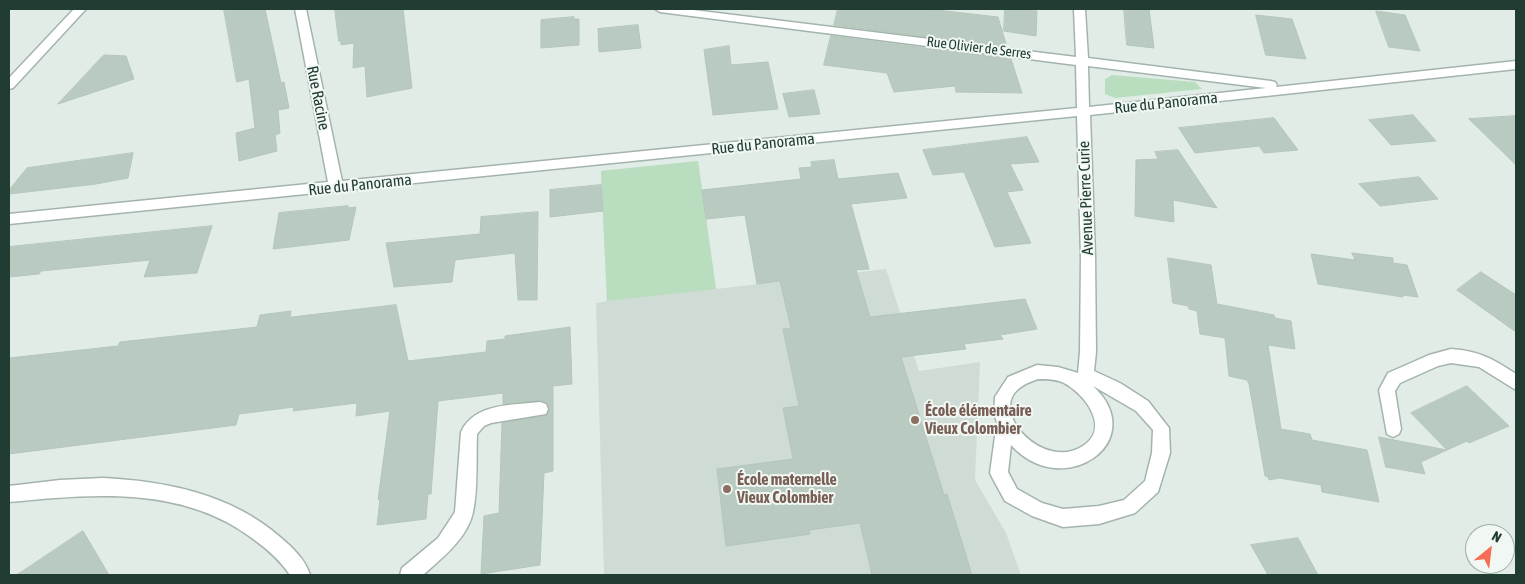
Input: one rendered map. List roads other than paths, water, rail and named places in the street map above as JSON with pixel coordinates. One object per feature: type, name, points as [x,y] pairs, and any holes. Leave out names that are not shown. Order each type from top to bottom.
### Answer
[{"type":"street","points":[[9,85],[80,9]]},
{"type":"street","name":"Rue Racine","points":[[300,9],[336,187]]},
{"type":"street","name":"Rue Olivier de Serres","points":[[660,9],[1299,88]]},
{"type":"street","name":"Avenue Pierre Curie","points":[[1080,9],[1088,256],[1088,352],[1085,381]]},
{"type":"street","name":"Rue du Panorama","points":[[9,219],[1083,111],[1516,65]]},
{"type":"street","points":[[1394,429],[1387,390],[1394,378],[1435,360],[1451,356],[1483,361],[1516,383]]},
{"type":"street","points":[[1005,424],[999,474],[1011,495],[1038,510],[1063,518],[1099,515],[1129,507],[1152,486],[1161,452],[1161,428],[1142,406],[1114,388],[1053,373],[1037,372],[1022,376],[1010,384],[1003,395],[1001,409],[1005,424],[1014,438],[1027,450],[1044,457],[1061,461],[1077,459],[1091,452],[1100,442],[1104,428],[1103,413],[1085,381]]},
{"type":"street","points":[[408,575],[444,544],[464,513],[469,432],[478,421],[490,416],[540,409]]},
{"type":"street","points":[[9,494],[76,486],[116,486],[155,490],[188,498],[221,510],[257,530],[287,555],[301,575]]},
{"type":"place","name":"École élémentaire Vieux Colombier","points":[[915,420]]},
{"type":"place","name":"École maternelle Vieux Colombier","points":[[727,489]]}]
